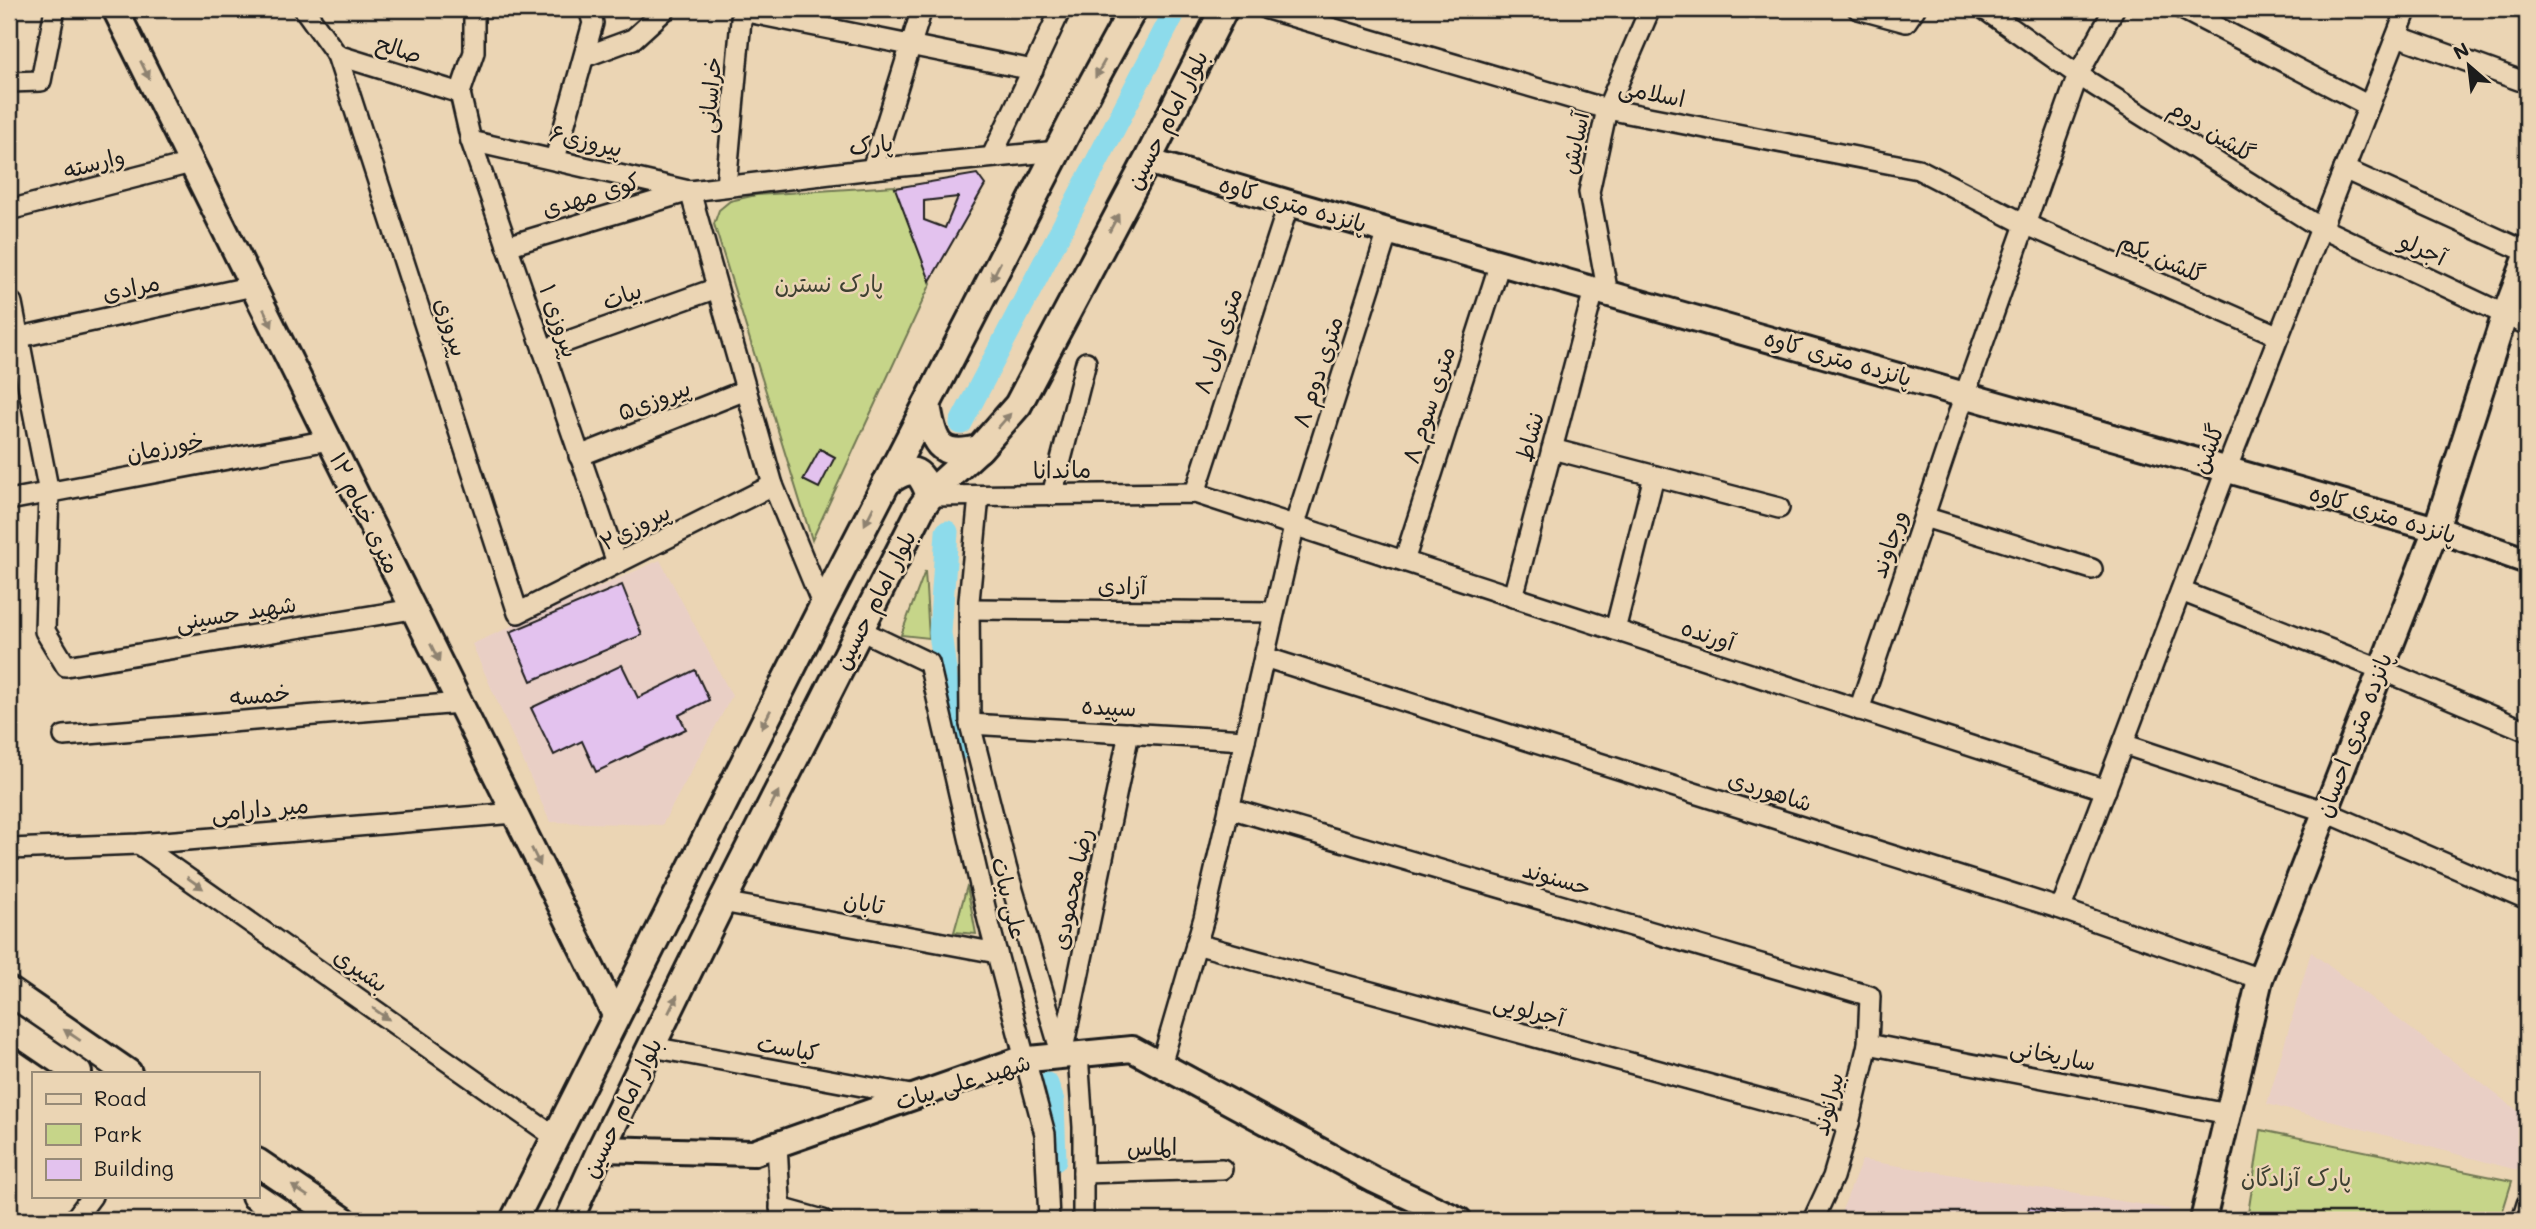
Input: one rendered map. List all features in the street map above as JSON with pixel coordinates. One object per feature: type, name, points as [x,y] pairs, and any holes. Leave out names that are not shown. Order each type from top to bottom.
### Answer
[{"type":"main road","name":"بلوار امام حسین","points":[[514,1220],[823,606],[1133,9]]},
{"type":"main road","name":"بلوار امام حسین","points":[[569,1220],[722,902],[922,507],[979,449],[1017,405],[1147,161],[1224,9]]},
{"type":"main road","points":[[927,405],[933,437],[937,444],[954,453],[979,449]]},
{"type":"main road","points":[[886,483],[898,474],[915,471],[922,477],[930,496]]},
{"type":"main road","points":[[9,991],[127,1072]]},
{"type":"main road","points":[[9,1026],[77,1072]]},
{"type":"main road","points":[[259,1163],[343,1220]]},
{"type":"main road","points":[[258,1198],[291,1220]]},
{"type":"street","points":[[9,82],[41,81],[55,9]]},
{"type":"street","name":"۱۲ متری خیام","points":[[115,9],[616,1017]]},
{"type":"street","points":[[304,9],[337,55]]},
{"type":"street","points":[[460,93],[474,52],[474,9]]},
{"type":"street","points":[[555,159],[593,23],[589,9]]},
{"type":"street","points":[[584,57],[633,39],[666,9]]},
{"type":"street","points":[[873,169],[922,9]]},
{"type":"street","points":[[992,156],[1061,9]]},
{"type":"street","name":"اسلامی","points":[[1267,9],[1606,109],[1918,169],[2025,224]]},
{"type":"street","name":"آسایش","points":[[1601,292],[1589,192],[1606,109],[1650,9]]},
{"type":"street","points":[[1858,9],[1906,22],[1914,9]]},
{"type":"street","name":"گلشن دوم","points":[[1984,9],[2078,75],[2321,228]]},
{"type":"street","name":"ورجاوند","points":[[1859,710],[1965,394],[2078,75],[2114,9]]},
{"type":"street","points":[[2182,9],[2369,106]]},
{"type":"street","name":"گلشن","points":[[2058,908],[2064,900],[2227,468],[2407,9]]},
{"type":"street","points":[[742,10],[1033,70]]},
{"type":"street","name":"خراسانی","points":[[726,186],[742,10]]},
{"type":"street","points":[[2397,36],[2527,82]]},
{"type":"street","name":"صالح","points":[[337,55],[460,93]]},
{"type":"street","name":"پیروزی","points":[[337,55],[518,613]]},
{"type":"street","name":"پیروزی ۱","points":[[460,93],[471,141],[617,563]]},
{"type":"street","name":"پیروزی۶","points":[[471,141],[690,191]]},
{"type":"street","name":"پارک","points":[[690,191],[992,156],[1058,151]]},
{"type":"street","name":"پانزده متری کاوه","points":[[1147,161],[2436,528],[2527,561]]},
{"type":"street","name":"وارسته","points":[[9,210],[191,163]]},
{"type":"street","points":[[2344,169],[2527,254]]},
{"type":"street","points":[[690,191],[773,485],[823,606]]},
{"type":"street","name":"کوی مهدی","points":[[507,246],[690,191]]},
{"type":"street","name":"۸ متری اول","points":[[1195,493],[1289,203]]},
{"type":"street","name":"گلشن یکم","points":[[2025,224],[2279,336]]},
{"type":"street","name":"آجرلو","points":[[2321,228],[2527,325]]},
{"type":"street","name":"۸ متری دوم","points":[[1294,527],[1388,231]]},
{"type":"street","name":"پانزده متری احسان","points":[[2203,1220],[2260,979],[2436,528],[2527,254]]},
{"type":"street","name":"۸ متری سوم","points":[[1404,561],[1500,263]]},
{"type":"street","name":"مرادی","points":[[20,337],[253,286]]},
{"type":"street","name":"بیات","points":[[543,350],[717,288]]},
{"type":"street","name":"نشاط","points":[[1513,597],[1552,449],[1601,292]]},
{"type":"street","points":[[12,303],[20,337],[17,367],[49,493]]},
{"type":"street","points":[[1052,495],[1086,362]]},
{"type":"street","name":"پیروزی۵","points":[[579,456],[746,390]]},
{"type":"street","name":"خورزمان","points":[[9,500],[329,440]]},
{"type":"street","points":[[1552,449],[1779,508]]},
{"type":"street","points":[[1615,630],[1654,476]]},
{"type":"street","name":"پیروزی۲","points":[[518,613],[773,485]]},
{"type":"street","name":"شهید حسینی","points":[[49,493],[45,631],[66,666],[413,609]]},
{"type":"street","name":"ماندانا","points":[[930,496],[1195,493],[1294,527]]},
{"type":"street","name":"علی بیات","points":[[979,496],[969,609],[970,724],[1007,870],[1070,1055]]},
{"type":"street","points":[[1924,517],[2091,569]]},
{"type":"street","points":[[1161,1065],[1196,944],[1294,527]]},
{"type":"street","name":"آورنده","points":[[1294,527],[2106,790]]},
{"type":"street","points":[[2181,592],[2380,668],[2527,731]]},
{"type":"street","name":"آزادی","points":[[969,609],[1274,612]]},
{"type":"street","name":"علی بیات","points":[[860,630],[929,663],[997,953],[1045,1134],[1049,1220]]},
{"type":"street","name":"شاهوردی","points":[[1264,657],[2058,908],[2260,979]]},
{"type":"street","name":"خمسه","points":[[64,736],[460,703]]},
{"type":"street","name":"سپیده","points":[[970,724],[1245,740]]},
{"type":"street","name":"رضا محمودی","points":[[1070,1055],[1129,733]]},
{"type":"street","points":[[2123,744],[2324,811],[2527,899]]},
{"type":"street","name":"حسنوند","points":[[1229,808],[1870,996]]},
{"type":"street","name":"میر دارامی","points":[[9,849],[139,844],[515,813]]},
{"type":"street","name":"بشیری","points":[[139,844],[555,1137]]},
{"type":"street","name":"تابان","points":[[722,902],[997,953]]},
{"type":"street","name":"آجرلویی","points":[[1196,944],[1849,1123]]},
{"type":"street","name":"بیرانوند","points":[[1813,1220],[1833,1177],[1849,1123],[1868,1044],[1870,996]]},
{"type":"street","name":"ساریخانی","points":[[1868,1044],[2228,1114]]},
{"type":"street","name":"کیاست","points":[[652,1047],[916,1096]]},
{"type":"street","name":"شهید علی بیات","points":[[601,1149],[753,1153],[1027,1059],[1132,1049],[1374,1180],[1459,1220]]},
{"type":"street","points":[[1070,1055],[1083,1127],[1083,1220]]},
{"type":"street","points":[[777,1144],[780,1214],[823,1220]]},
{"type":"street","name":"الماس","points":[[1083,1173],[1222,1169]]},
{"type":"street","points":[[74,1220],[90,1198]]},
{"type":"street","points":[[2522,1220],[2527,1204]]},
{"type":"shaded area","points":[[660,560],[732,696],[662,825],[550,822],[472,644]]},
{"type":"shaded area","points":[[2311,952],[2527,1118],[2527,1140],[2517,1170],[2267,1104]]},
{"type":"shaded area","points":[[1862,1160],[2170,1209],[2168,1220],[1838,1220]]},
{"type":"green space","name":"پارک نسترن","points":[[895,186],[931,283],[812,540],[714,224],[719,210],[730,201],[756,195]]},
{"type":"green space","points":[[925,571],[929,638],[901,635]]},
{"type":"green space","points":[[967,886],[976,934],[954,932]]},
{"type":"green space","name":"پارک آزادگان","points":[[2261,1130],[2512,1181],[2500,1220],[2247,1220]]},
{"type":"building","points":[[977,174],[985,185],[930,281],[895,188]],"holes":[[[958,197],[945,228],[924,220],[924,201]]]},
{"type":"building","points":[[820,449],[835,457],[819,488],[803,480]]},
{"type":"building","points":[[622,585],[642,635],[531,681],[510,632]]},
{"type":"building","points":[[622,665],[638,698],[695,670],[709,700],[679,715],[686,729],[596,772],[582,741],[554,755],[531,708]]},
{"type":"building","points":[[2029,1207],[2088,1220],[2026,1220]]},
{"type":"waterway","points":[[961,423],[1176,9]]},
{"type":"waterway","points":[[947,532],[940,633],[956,751]]},
{"type":"waterway","points":[[1047,1084],[1053,1101],[1055,1160]]}]
